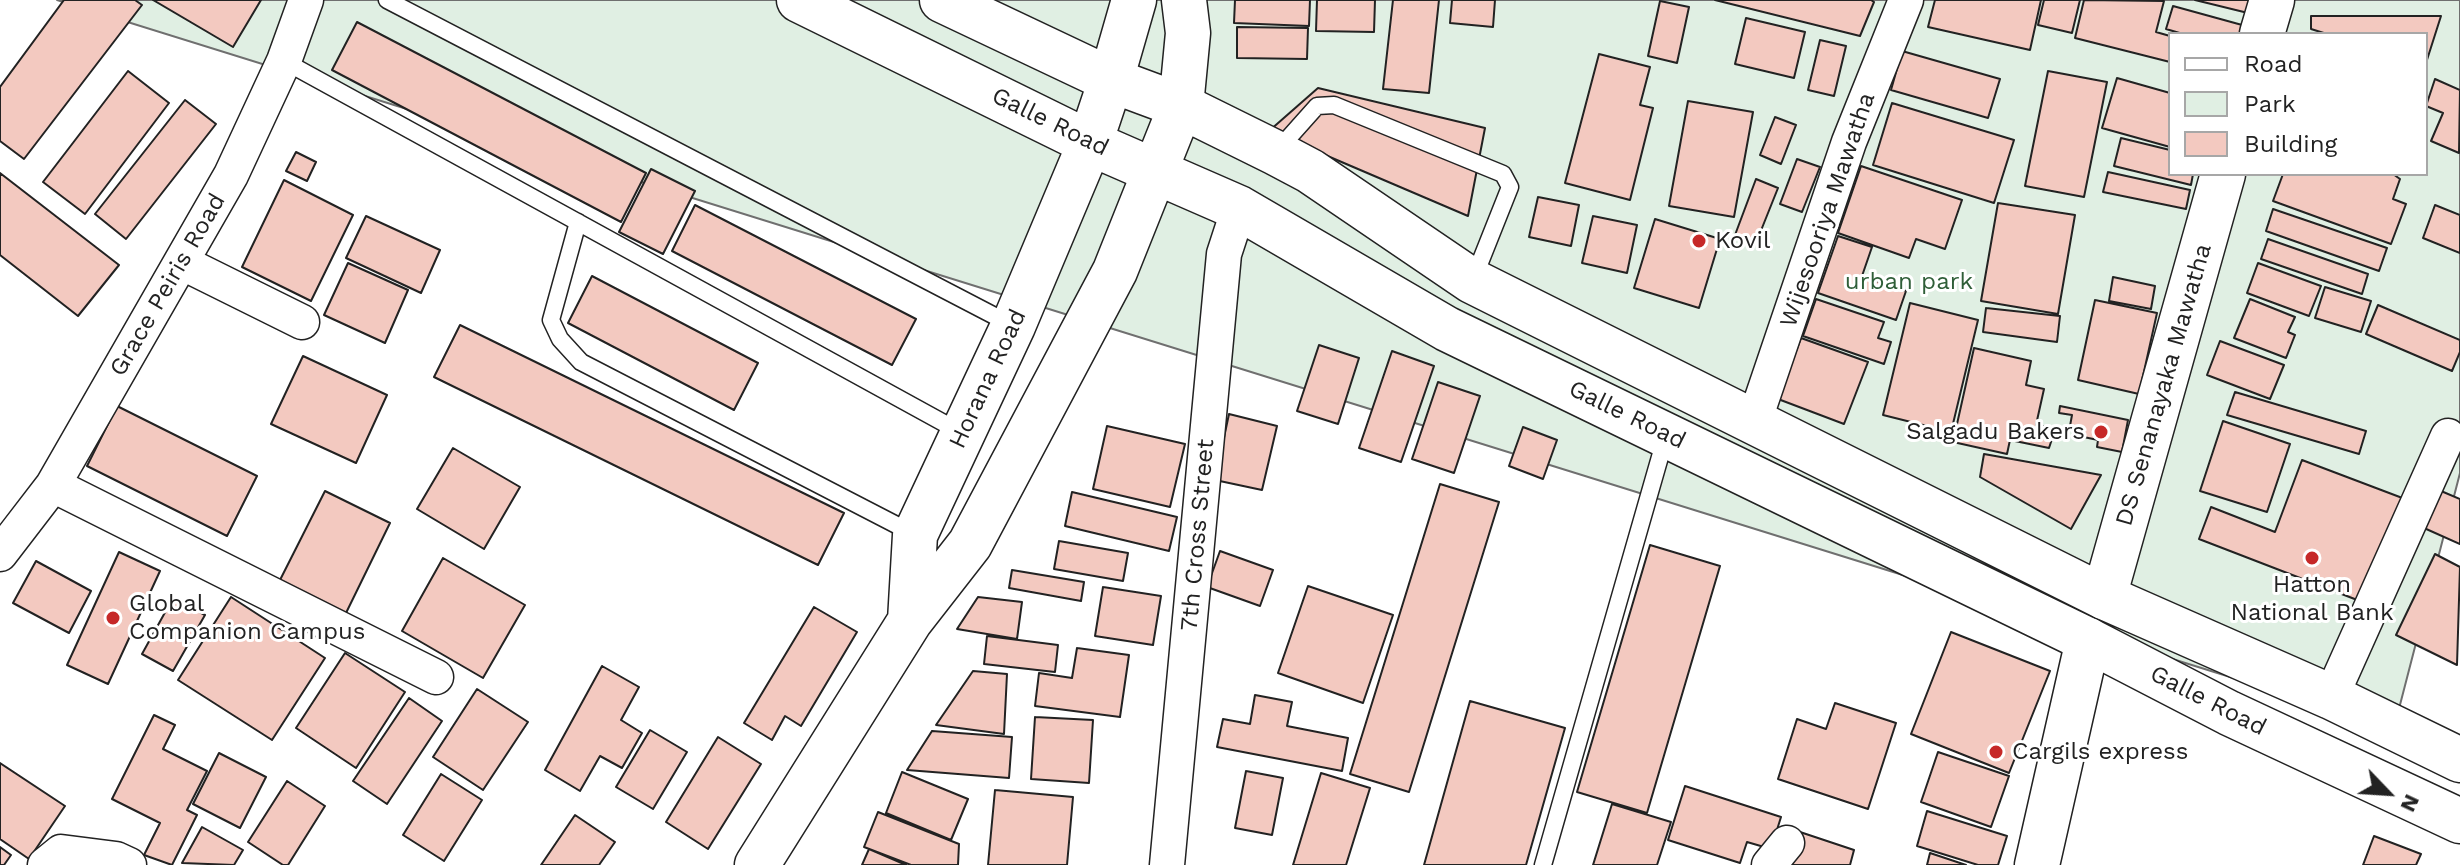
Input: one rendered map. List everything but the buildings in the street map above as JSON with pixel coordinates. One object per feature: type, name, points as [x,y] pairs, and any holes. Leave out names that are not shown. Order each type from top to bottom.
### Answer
[{"type":"main road","name":"Galle Road","points":[[799,0],[1090,143],[1239,208],[1447,329],[2088,640],[2229,713],[2460,821]]},
{"type":"main road","name":"Galle Road","points":[[942,0],[1111,80],[1181,106],[1310,171],[1472,281],[2104,597],[2331,697],[2460,760]]},
{"type":"main road","name":"Horana Road","points":[[910,621],[915,535],[1013,326],[1090,143],[1134,0]]},
{"type":"main road","name":"Horana Road","points":[[757,865],[910,621],[977,530],[1115,271],[1181,106],[1188,33],[1184,0]]},
{"type":"main road","points":[[2263,32],[2272,0]]},
{"type":"main road","name":"DS Senanayaka Mawatha","points":[[2088,640],[2104,597],[2222,176]]},
{"type":"main road","points":[[2037,865],[2088,640]]},
{"type":"street","name":"Grace Peiris Road","points":[[0,554],[53,485],[231,175],[284,61],[306,0]]},
{"type":"street","name":"Wijesooriya Mawatha","points":[[1754,422],[1849,142],[1906,0]]},
{"type":"street","name":"7th Cross Street","points":[[1167,865],[1224,254],[1239,208]]},
{"type":"street","points":[[181,262],[302,322]]},
{"type":"street","points":[[2331,697],[2448,436]]},
{"type":"street","points":[[53,485],[436,677]]},
{"type":"street","points":[[45,865],[61,852],[116,859],[129,865]]},
{"type":"lane","points":[[387,0],[1013,326]]},
{"type":"lane","points":[[284,61],[963,433]]},
{"type":"lane","points":[[1276,153],[1317,106],[1334,105],[1503,174],[1510,187],[1472,281]]},
{"type":"lane","points":[[578,222],[551,320],[560,339],[581,362],[915,535]]},
{"type":"lane","points":[[1543,865],[1667,434]]},
{"type":"green space","name":"urban park","points":[[57,0],[2460,0],[2460,473],[2394,728]]},
{"type":"place","name":"Kovil","points":[[1699,241]]},
{"type":"place","name":"Salgadu Bakers","points":[[2101,432]]},
{"type":"place","name":"Hatton National Bank","points":[[2312,558]]},
{"type":"place","name":"Global Companion Campus","points":[[113,618]]},
{"type":"place","name":"Cargils express","points":[[1996,752]]}]
